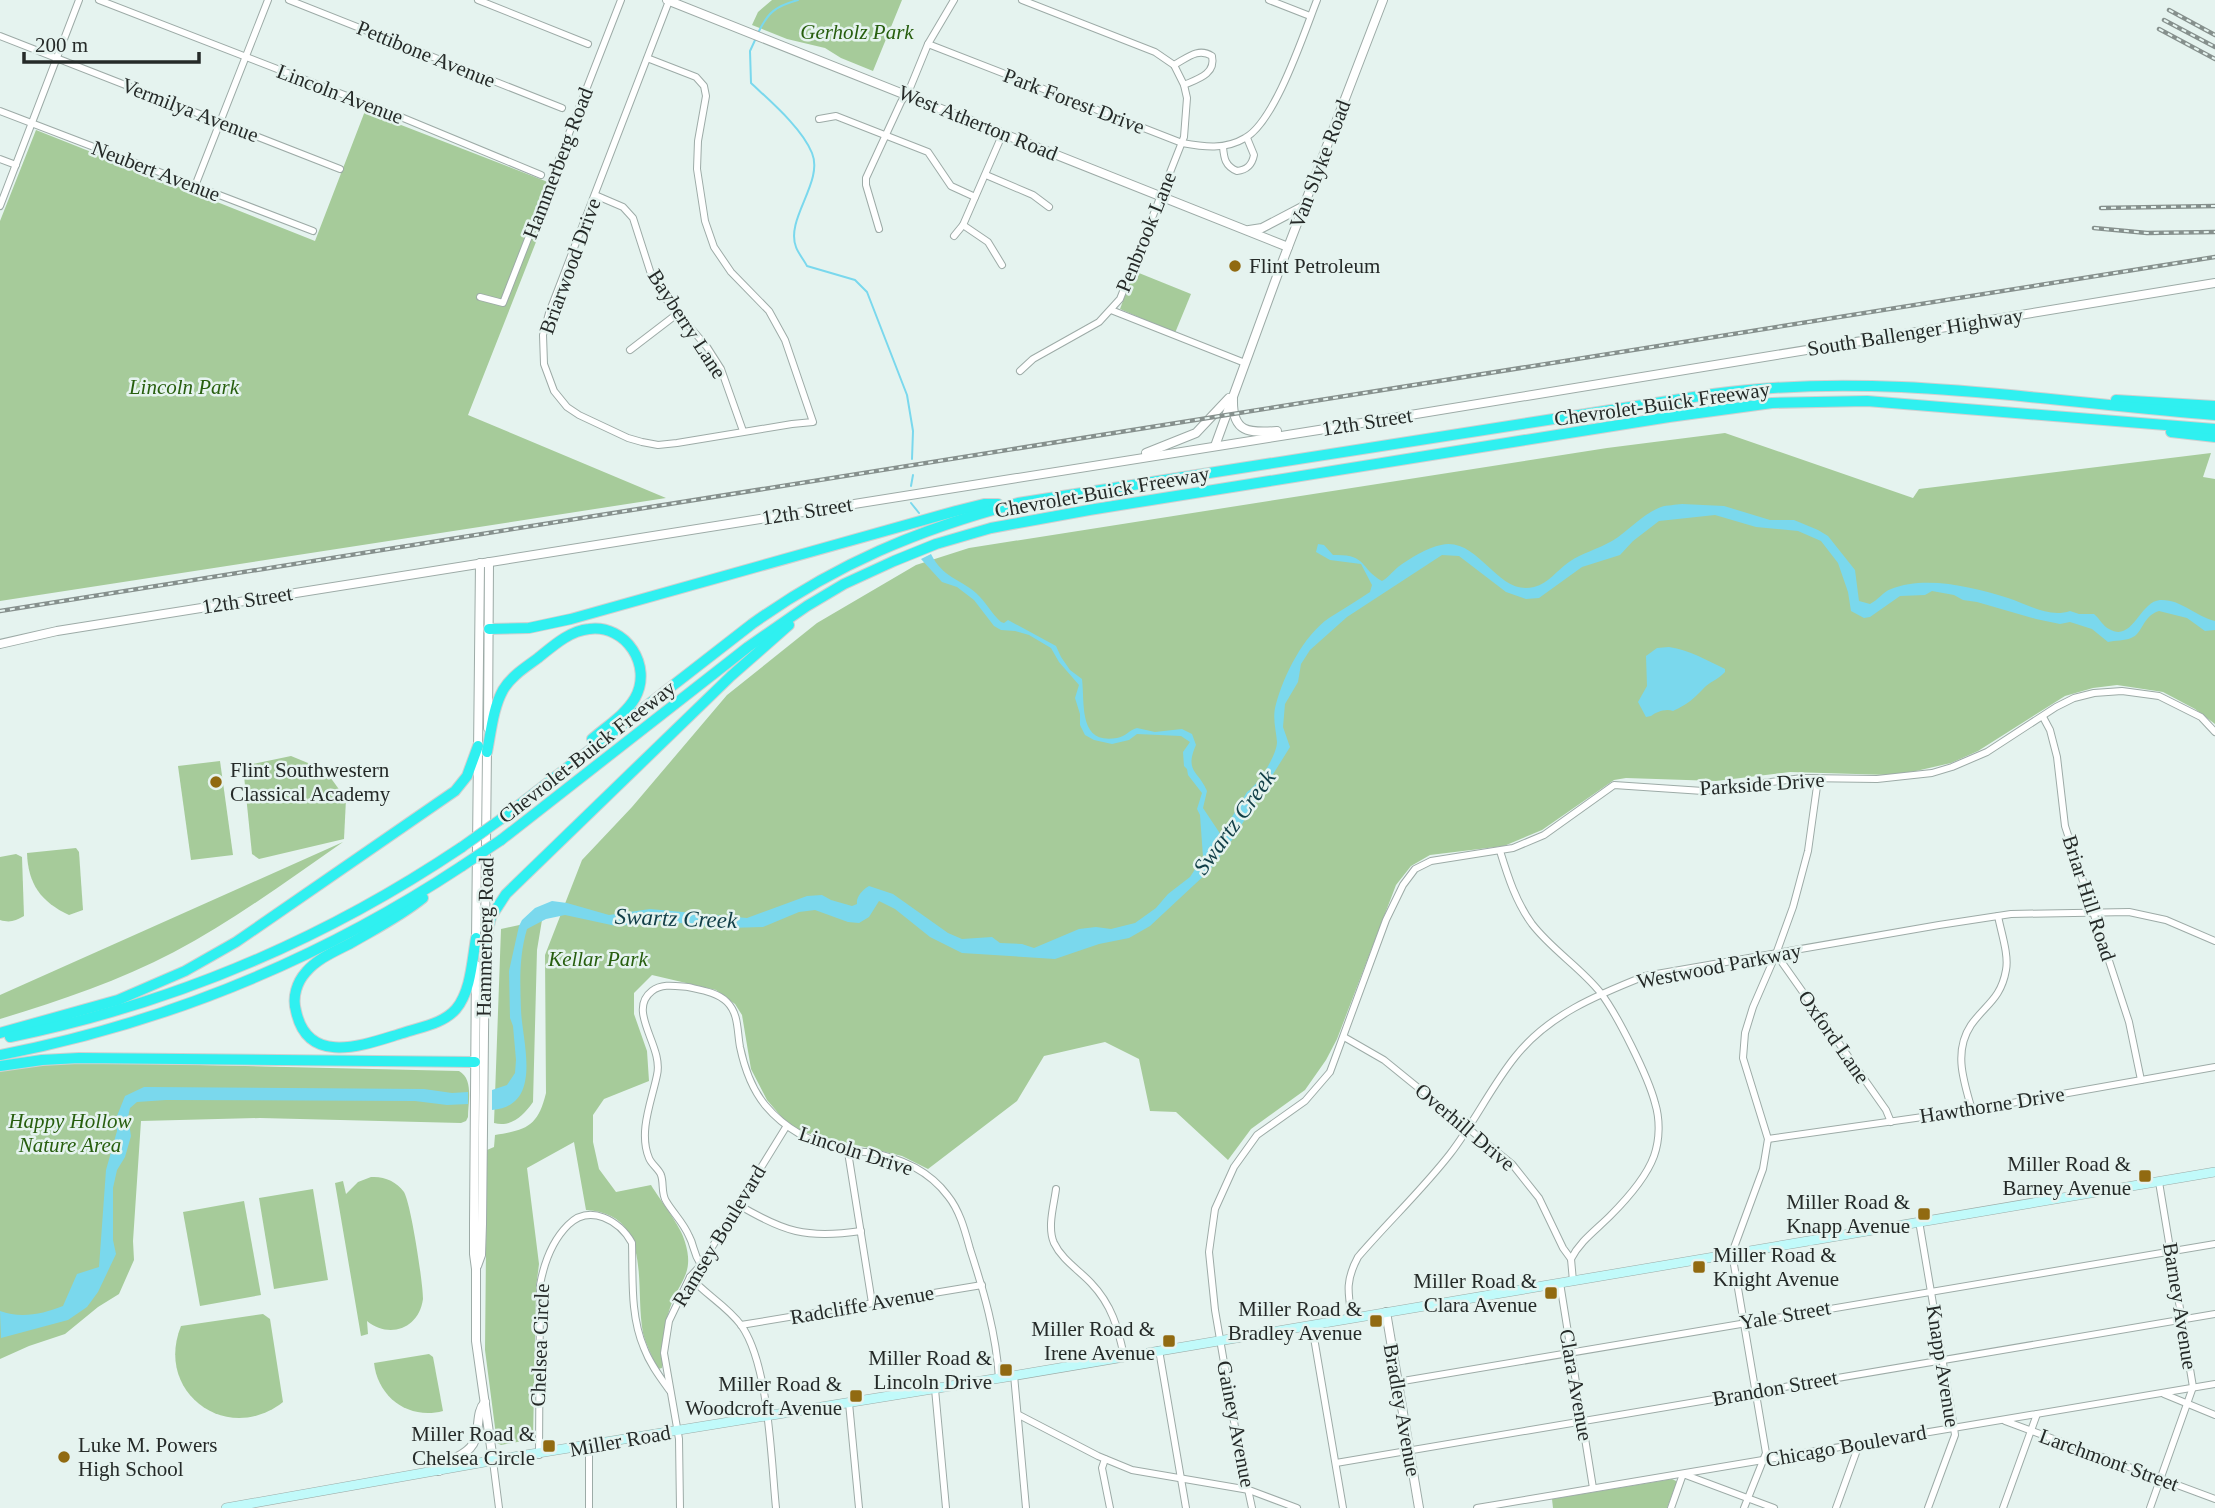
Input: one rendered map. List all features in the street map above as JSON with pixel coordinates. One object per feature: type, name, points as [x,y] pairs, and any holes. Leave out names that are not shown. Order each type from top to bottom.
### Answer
[{"type":"highway","name":"Chevrolet-Buick Freeway","points":[[0,1039],[146,1002],[241,967],[334,923],[407,883],[462,847],[752,624],[814,582],[903,539],[940,525],[1018,503],[1752,389],[1852,384],[2215,415]]},
{"type":"highway","points":[[1959,392],[2215,406]]},
{"type":"highway","name":"Chevrolet-Buick Freeway","points":[[0,1055],[102,1032],[169,1011],[253,980],[352,933],[501,840],[748,648],[821,597],[865,573],[926,548],[1018,522],[1772,403],[1848,400],[2215,429]]},
{"type":"highway","points":[[2012,413],[2215,437]]},
{"type":"highway","points":[[489,629],[528,628],[571,619],[956,511],[984,504],[1018,503]]},
{"type":"highway","points":[[461,867],[410,909],[309,968],[296,992],[295,1007],[299,1021],[307,1033],[318,1042],[339,1049],[364,1045],[441,1020],[456,1008],[463,998],[491,917],[506,894],[731,676],[821,597]]},
{"type":"highway","points":[[0,1033],[134,995],[228,947],[450,795],[464,782],[483,749],[503,689],[516,675],[564,638],[580,631],[599,629],[618,635],[629,644],[639,662],[640,676],[636,695],[621,714],[544,784]]},
{"type":"highway","points":[[0,1066],[79,1058],[475,1062]]},
{"type":"main road","name":"Miller Road","points":[[226,1508],[260,1505],[493,1461],[1014,1376],[2215,1172]]},
{"type":"street","points":[[0,206],[79,0]]},
{"type":"street","name":"Lincoln Avenue","points":[[99,0],[541,175]]},
{"type":"street","points":[[195,186],[268,0]]},
{"type":"street","name":"Pettibone Avenue","points":[[289,0],[562,108]]},
{"type":"street","points":[[478,0],[588,44]]},
{"type":"street","name":"Hammerberg Road","points":[[480,297],[503,303],[621,0]]},
{"type":"street","name":"West Atherton Road","points":[[668,0],[1288,247]]},
{"type":"street","name":"Briarwood Drive","points":[[647,58],[696,77],[704,86],[706,96],[698,141],[697,169],[705,221],[720,256],[731,272],[769,311],[785,340],[813,422],[657,445],[628,438],[567,407],[554,391],[544,364],[543,335],[668,0]]},
{"type":"street","points":[[879,229],[866,178],[928,44],[954,0]]},
{"type":"street","points":[[1269,0],[1310,16]]},
{"type":"street","name":"Park Forest Drive","points":[[928,44],[1182,143],[1223,147],[1247,138],[1270,111],[1317,0]]},
{"type":"street","name":"Van Slyke Road","points":[[1214,446],[1383,0]]},
{"type":"street","points":[[1027,1],[1155,52],[1174,65],[1195,53],[1205,52],[1212,56],[1213,67],[1209,72],[1185,85]]},
{"type":"street","name":"Vermilya Avenue","points":[[0,36],[340,169]]},
{"type":"street","name":"Penbrook Lane","points":[[1020,371],[1033,359],[1099,321],[1119,299],[1182,143],[1187,113],[1185,85],[1174,65]]},
{"type":"street","name":"Neubert Avenue","points":[[0,111],[313,231]]},
{"type":"street","points":[[819,119],[836,116],[928,152],[951,186],[975,197]]},
{"type":"street","points":[[954,236],[963,225],[1003,133]]},
{"type":"street","points":[[1223,147],[1225,162],[1229,167],[1237,171],[1246,169],[1251,165],[1254,155],[1247,138]]},
{"type":"street","points":[[0,159],[16,165]]},
{"type":"street","points":[[986,175],[1033,195],[1049,207]]},
{"type":"street","name":"Bayberry Lane","points":[[595,195],[623,208],[633,218],[651,274],[677,314],[707,347],[721,369],[743,431]]},
{"type":"street","points":[[1248,230],[1262,228],[1304,206]]},
{"type":"street","points":[[963,225],[988,242],[1002,265]]},
{"type":"street","name":"South Ballenger Highway","points":[[1615,381],[2215,283]]},
{"type":"street","points":[[1111,310],[1245,363]]},
{"type":"street","points":[[630,350],[677,314]]},
{"type":"street","name":"12th Street","points":[[0,644],[57,631],[1615,381]]},
{"type":"street","points":[[1233,393],[1234,418],[1249,431],[1325,429]]},
{"type":"street","points":[[1136,458],[1196,433],[1233,393]]},
{"type":"street","name":"Hammerberg Road","points":[[484,562],[489,629],[483,749],[481,941],[484,1053],[479,1084],[481,1255],[476,1269],[476,1340],[493,1461]]},
{"type":"street","name":"Hammerberg Road","points":[[483,749],[479,638],[484,562]]},
{"type":"street","points":[[479,638],[489,629]]},
{"type":"street","name":"Parkside Drive","points":[[1220,1340],[1209,1252],[1214,1209],[1234,1167],[1257,1135],[1316,1090],[1331,1072],[1386,920],[1403,885],[1416,869],[1431,861],[1513,849],[1544,835],[1614,785],[1703,790],[1773,780],[1891,778],[1932,773],[1987,752],[2056,706],[2094,693],[2122,691],[2160,696],[2201,716],[2215,732]]},
{"type":"street","name":"Briar Hill Road","points":[[2043,717],[2050,730],[2057,757],[2065,826],[2129,1022],[2141,1080]]},
{"type":"street","points":[[1744,1508],[1766,1452],[1732,1253],[1763,1170],[1768,1139],[1743,1058],[1745,1033],[1752,1007],[1776,954],[1808,851],[1818,779]]},
{"type":"street","points":[[1500,851],[1512,890],[1533,926],[1601,993],[1636,1058],[1655,1102],[1658,1139],[1650,1166],[1612,1214],[1576,1248],[1571,1259]]},
{"type":"street","name":"Westwood Parkway","points":[[1352,1318],[1347,1292],[1350,1271],[1358,1257],[1434,1174],[1470,1128],[1515,1057],[1530,1041],[1562,1016],[1601,993],[1645,976],[1998,916],[2129,912],[2166,920],[2215,941]]},
{"type":"street","points":[[1972,1110],[1961,1069],[1961,1050],[1970,1026],[1994,999],[2007,968],[1998,916]]},
{"type":"street","name":"Hammerberg Road","points":[[479,1084],[475,1062],[481,941]]},
{"type":"street","name":"Oxford Lane","points":[[1776,954],[1886,1110],[1891,1122]]},
{"type":"street","name":"Lincoln Drive","points":[[701,1265],[693,1252],[691,1238],[664,1199],[661,1175],[649,1158],[646,1131],[648,1111],[659,1067],[654,1041],[643,1024],[642,1012],[647,996],[662,986],[708,992],[727,1002],[736,1017],[740,1046],[750,1079],[763,1103],[786,1127],[813,1141],[848,1152],[864,1151],[897,1159],[919,1169],[937,1182],[950,1197],[959,1213],[994,1329],[999,1378]]},
{"type":"street","name":"Overhill Drive","points":[[1344,1037],[1377,1055],[1501,1153],[1539,1198],[1571,1259],[1573,1281]]},
{"type":"street","points":[[475,1062],[484,1053]]},
{"type":"street","name":"Hawthorne Drive","points":[[1768,1139],[1972,1110],[2215,1067]]},
{"type":"street","name":"Ramsey Boulevard","points":[[680,1508],[678,1431],[664,1353],[669,1321],[690,1278],[701,1265],[786,1127]]},
{"type":"street","points":[[848,1152],[872,1303]]},
{"type":"street","name":"Barney Avenue","points":[[2150,1508],[2189,1405],[2193,1387],[2160,1182]]},
{"type":"street","points":[[1056,1189],[1052,1220],[1054,1243],[1105,1298],[1117,1323],[1124,1356]]},
{"type":"street","points":[[737,1204],[779,1227],[811,1235],[861,1231]]},
{"type":"street","name":"Chelsea Circle","points":[[539,1455],[540,1285],[543,1268],[552,1246],[569,1223],[582,1217],[609,1218],[618,1223],[632,1243],[634,1313],[638,1332],[650,1362],[670,1391]]},
{"type":"street","name":"Knapp Avenue","points":[[1919,1221],[1955,1435],[1928,1508]]},
{"type":"street","name":"Yale Street","points":[[1398,1382],[2215,1244]]},
{"type":"street","points":[[690,1278],[731,1312],[756,1352],[776,1508]]},
{"type":"street","name":"Clara Avenue","points":[[1560,1283],[1593,1488]]},
{"type":"street","name":"Radcliffe Avenue","points":[[741,1325],[982,1285]]},
{"type":"street","name":"Bradley Avenue","points":[[1386,1312],[1419,1508]]},
{"type":"street","name":"Brandon Street","points":[[1336,1463],[2215,1314]]},
{"type":"street","points":[[1312,1325],[1343,1508]]},
{"type":"street","name":"Gainey Avenue","points":[[1220,1340],[1252,1508]]},
{"type":"street","points":[[1159,1350],[1186,1508]]},
{"type":"street","points":[[1014,1376],[1026,1508]]},
{"type":"street","name":"Chicago Boulevard","points":[[1477,1508],[2215,1384]]},
{"type":"street","points":[[935,1389],[946,1508]]},
{"type":"street","points":[[2162,1393],[2215,1415]]},
{"type":"street","points":[[439,1471],[443,1465],[458,1458],[471,1446],[478,1433],[479,1411],[485,1402]]},
{"type":"street","points":[[849,1403],[859,1508]]},
{"type":"street","points":[[2004,1508],[2037,1414]]},
{"type":"street","points":[[1019,1415],[1132,1470],[1249,1490],[1297,1508]]},
{"type":"street","name":"Larchmont Street","points":[[2003,1420],[2215,1499]]},
{"type":"street","points":[[1836,1508],[1857,1450],[1856,1445]]},
{"type":"street","points":[[586,1447],[589,1454],[589,1508]]},
{"type":"street","points":[[1105,1459],[1102,1468],[1110,1508]]},
{"type":"street","points":[[493,1461],[499,1508]]},
{"type":"street","points":[[1671,1508],[1683,1474],[1774,1508]]},
{"type":"green space","name":"Gerholz Park","points":[[772,0],[902,0],[873,71],[841,58],[825,48],[787,39],[752,25],[758,12]]},
{"type":"green space","name":"Lincoln Park","points":[[365,111],[558,186],[468,415],[666,498],[0,601],[0,221],[36,130],[315,241]]},
{"type":"green space","points":[[1134,271],[1191,294],[1175,333],[1120,309]]},
{"type":"green space","points":[[1725,433],[1913,498],[1919,489],[2211,453],[2203,477],[2215,479],[2215,724],[2195,709],[2163,692],[2117,685],[2093,688],[2065,696],[1978,751],[1951,763],[1889,775],[1790,772],[1716,781],[1626,778],[1614,780],[1542,830],[1504,846],[1430,855],[1411,866],[1396,885],[1337,1039],[1326,1060],[1305,1090],[1251,1129],[1228,1160],[1176,1112],[1150,1111],[1139,1059],[1105,1042],[1044,1056],[1017,1101],[928,1169],[902,1156],[802,1132],[785,1121],[767,1100],[751,1069],[742,1015],[735,1004],[716,990],[652,975],[634,993],[634,1014],[647,1051],[649,1081],[604,1099],[593,1115],[593,1142],[599,1169],[616,1192],[651,1185],[675,1221],[685,1242],[688,1253],[687,1270],[668,1315],[663,1338],[662,1368],[658,1369],[643,1333],[637,1255],[632,1238],[622,1224],[608,1215],[586,1210],[574,1142],[527,1168],[539,1264],[536,1288],[533,1439],[501,1445],[497,1443],[485,1350],[487,1150],[494,1147],[495,1135],[515,1131],[530,1124],[543,1104],[546,1093],[545,955],[582,860],[632,807],[727,695],[817,623],[916,565],[969,548],[1607,448]]},
{"type":"green space","points":[[291,756],[325,770],[346,799],[344,839],[259,859],[252,854],[243,766]]},
{"type":"green space","points":[[220,761],[233,855],[191,860],[178,766]]},
{"type":"green space","points":[[343,842],[239,914],[174,952],[88,990],[0,1019],[0,995]]},
{"type":"green space","points":[[76,848],[79,852],[83,910],[69,915],[51,904],[38,891],[30,874],[27,853]]},
{"type":"green space","points":[[16,854],[22,857],[24,916],[4,921],[0,920],[0,857]]},
{"type":"green space","name":"Kellar Park","points":[[542,920],[537,950],[533,1102],[521,1116],[511,1122],[494,1123],[501,929]]},
{"type":"green space","name":"Happy Hollow Nature Area","points":[[67,1062],[459,1071],[468,1085],[468,1117],[461,1123],[260,1118],[141,1121],[134,1260],[119,1294],[65,1334],[0,1359],[0,1071]]},
{"type":"green space","points":[[371,1177],[389,1180],[404,1192],[407,1199],[423,1299],[416,1318],[409,1324],[393,1330],[367,1321],[368,1334],[361,1336],[335,1183],[343,1181],[346,1194],[358,1182]]},
{"type":"green space","points":[[313,1189],[328,1280],[274,1289],[259,1198]]},
{"type":"green space","points":[[244,1201],[261,1295],[200,1306],[183,1212]]},
{"type":"green space","points":[[263,1314],[270,1319],[283,1402],[261,1414],[240,1418],[219,1415],[201,1405],[187,1391],[178,1372],[175,1350],[181,1326]]},
{"type":"green space","points":[[429,1354],[433,1357],[443,1411],[418,1412],[397,1404],[382,1387],[374,1363]]},
{"type":"green space","points":[[1672,1479],[1676,1484],[1667,1508],[1553,1508],[1552,1499]]},
{"type":"water","name":"Swartz Creek","points":[[1682,504],[1724,506],[1770,520],[1794,520],[1818,530],[1828,536],[1855,570],[1859,601],[1870,604],[1885,592],[1904,585],[1950,584],[2008,598],[2047,612],[2094,614],[2107,628],[2117,632],[2130,627],[2153,602],[2168,600],[2215,621],[2215,630],[2205,631],[2187,618],[2159,611],[2149,617],[2135,636],[2108,642],[2092,629],[2070,622],[2060,624],[2036,619],[1932,591],[1925,595],[1900,596],[1870,617],[1864,618],[1851,611],[1838,563],[1821,541],[1798,531],[1756,527],[1715,515],[1659,521],[1620,555],[1582,567],[1539,598],[1526,599],[1506,592],[1459,556],[1442,555],[1347,617],[1310,650],[1301,664],[1298,682],[1285,704],[1283,727],[1290,747],[1232,840],[1209,871],[1150,926],[1129,938],[1099,944],[1055,959],[962,953],[930,937],[895,909],[879,901],[869,917],[859,923],[848,922],[815,910],[799,912],[763,927],[728,928],[642,919],[628,925],[616,926],[565,915],[546,919],[527,929],[523,949],[520,989],[526,1054],[524,1085],[519,1097],[508,1106],[492,1110],[492,1090],[507,1085],[515,1073],[509,971],[519,926],[535,908],[552,901],[609,915],[650,909],[747,918],[807,896],[822,895],[852,906],[857,904],[860,894],[869,886],[893,894],[948,933],[962,939],[992,937],[1000,943],[1022,944],[1034,948],[1079,929],[1111,929],[1135,923],[1190,877],[1203,857],[1200,815],[1197,809],[1202,793],[1184,766],[1183,752],[1190,742],[1181,736],[1137,734],[1129,740],[1112,744],[1085,735],[1080,725],[1075,698],[1079,685],[1051,648],[1029,635],[1001,630],[994,626],[974,600],[957,587],[942,582],[921,559],[931,554],[946,573],[976,593],[1001,622],[1008,620],[1056,646],[1070,670],[1082,679],[1086,720],[1096,735],[1117,738],[1137,728],[1155,732],[1182,729],[1192,734],[1196,745],[1192,766],[1207,791],[1203,808],[1221,835],[1274,754],[1277,742],[1274,719],[1276,704],[1284,681],[1303,645],[1329,618],[1370,592],[1372,585],[1361,564],[1330,560],[1316,552],[1318,544],[1324,545],[1333,555],[1358,559],[1382,581],[1398,567],[1425,551],[1436,546],[1454,545],[1466,549],[1509,583],[1521,588],[1534,587],[1548,580],[1574,559],[1612,541],[1654,510]]},
{"type":"water","points":[[1669,647],[1698,656],[1725,669],[1725,672],[1684,706],[1646,717],[1638,702],[1647,686],[1646,656],[1657,648]]},
{"type":"water","points":[[144,1087],[424,1089],[468,1092],[468,1104],[447,1105],[415,1101],[137,1102],[130,1108],[128,1117],[131,1136],[125,1157],[117,1170],[113,1188],[113,1240],[116,1254],[98,1292],[87,1307],[68,1320],[1,1338],[0,1311],[16,1315],[32,1314],[63,1306],[77,1274],[99,1267],[106,1170],[117,1131],[117,1116],[125,1096]]},
{"type":"waterway","points":[[758,33],[774,11],[798,0]]},
{"type":"waterway","points":[[756,38],[750,51],[751,83],[785,115],[812,153],[813,176],[796,225],[796,247],[807,266],[855,280],[867,292],[907,395],[913,431],[912,459]]},
{"type":"waterway","points":[[911,486],[913,475]]},
{"type":"waterway","points":[[911,503],[919,513]]},
{"type":"railway","points":[[2169,10],[2215,35]]},
{"type":"railway","points":[[2164,20],[2215,47]]},
{"type":"railway","points":[[2159,29],[2215,59]]},
{"type":"railway","points":[[2101,208],[2215,206]]},
{"type":"railway","points":[[2094,228],[2147,233],[2215,232]]},
{"type":"railway","points":[[0,611],[2215,257]]},
{"type":"place","name":"Flint Petroleum","points":[[1235,266]]},
{"type":"place","name":"Flint Southwestern Classical Academy","points":[[216,782]]},
{"type":"place","name":"Miller Road & Barney Avenue","points":[[2145,1176]]},
{"type":"place","name":"Miller Road & Knapp Avenue","points":[[1924,1214]]},
{"type":"place","name":"Miller Road & Knight Avenue","points":[[1699,1267]]},
{"type":"place","name":"Miller Road & Clara Avenue","points":[[1551,1293]]},
{"type":"place","name":"Miller Road & Bradley Avenue","points":[[1376,1321]]},
{"type":"place","name":"Miller Road & Irene Avenue","points":[[1169,1341]]},
{"type":"place","name":"Miller Road & Lincoln Drive","points":[[1006,1370]]},
{"type":"place","name":"Miller Road & Woodcroft Avenue","points":[[856,1396]]},
{"type":"place","name":"Miller Road & Chelsea Circle","points":[[549,1446]]},
{"type":"place","name":"Luke M. Powers High School","points":[[64,1457]]}]
